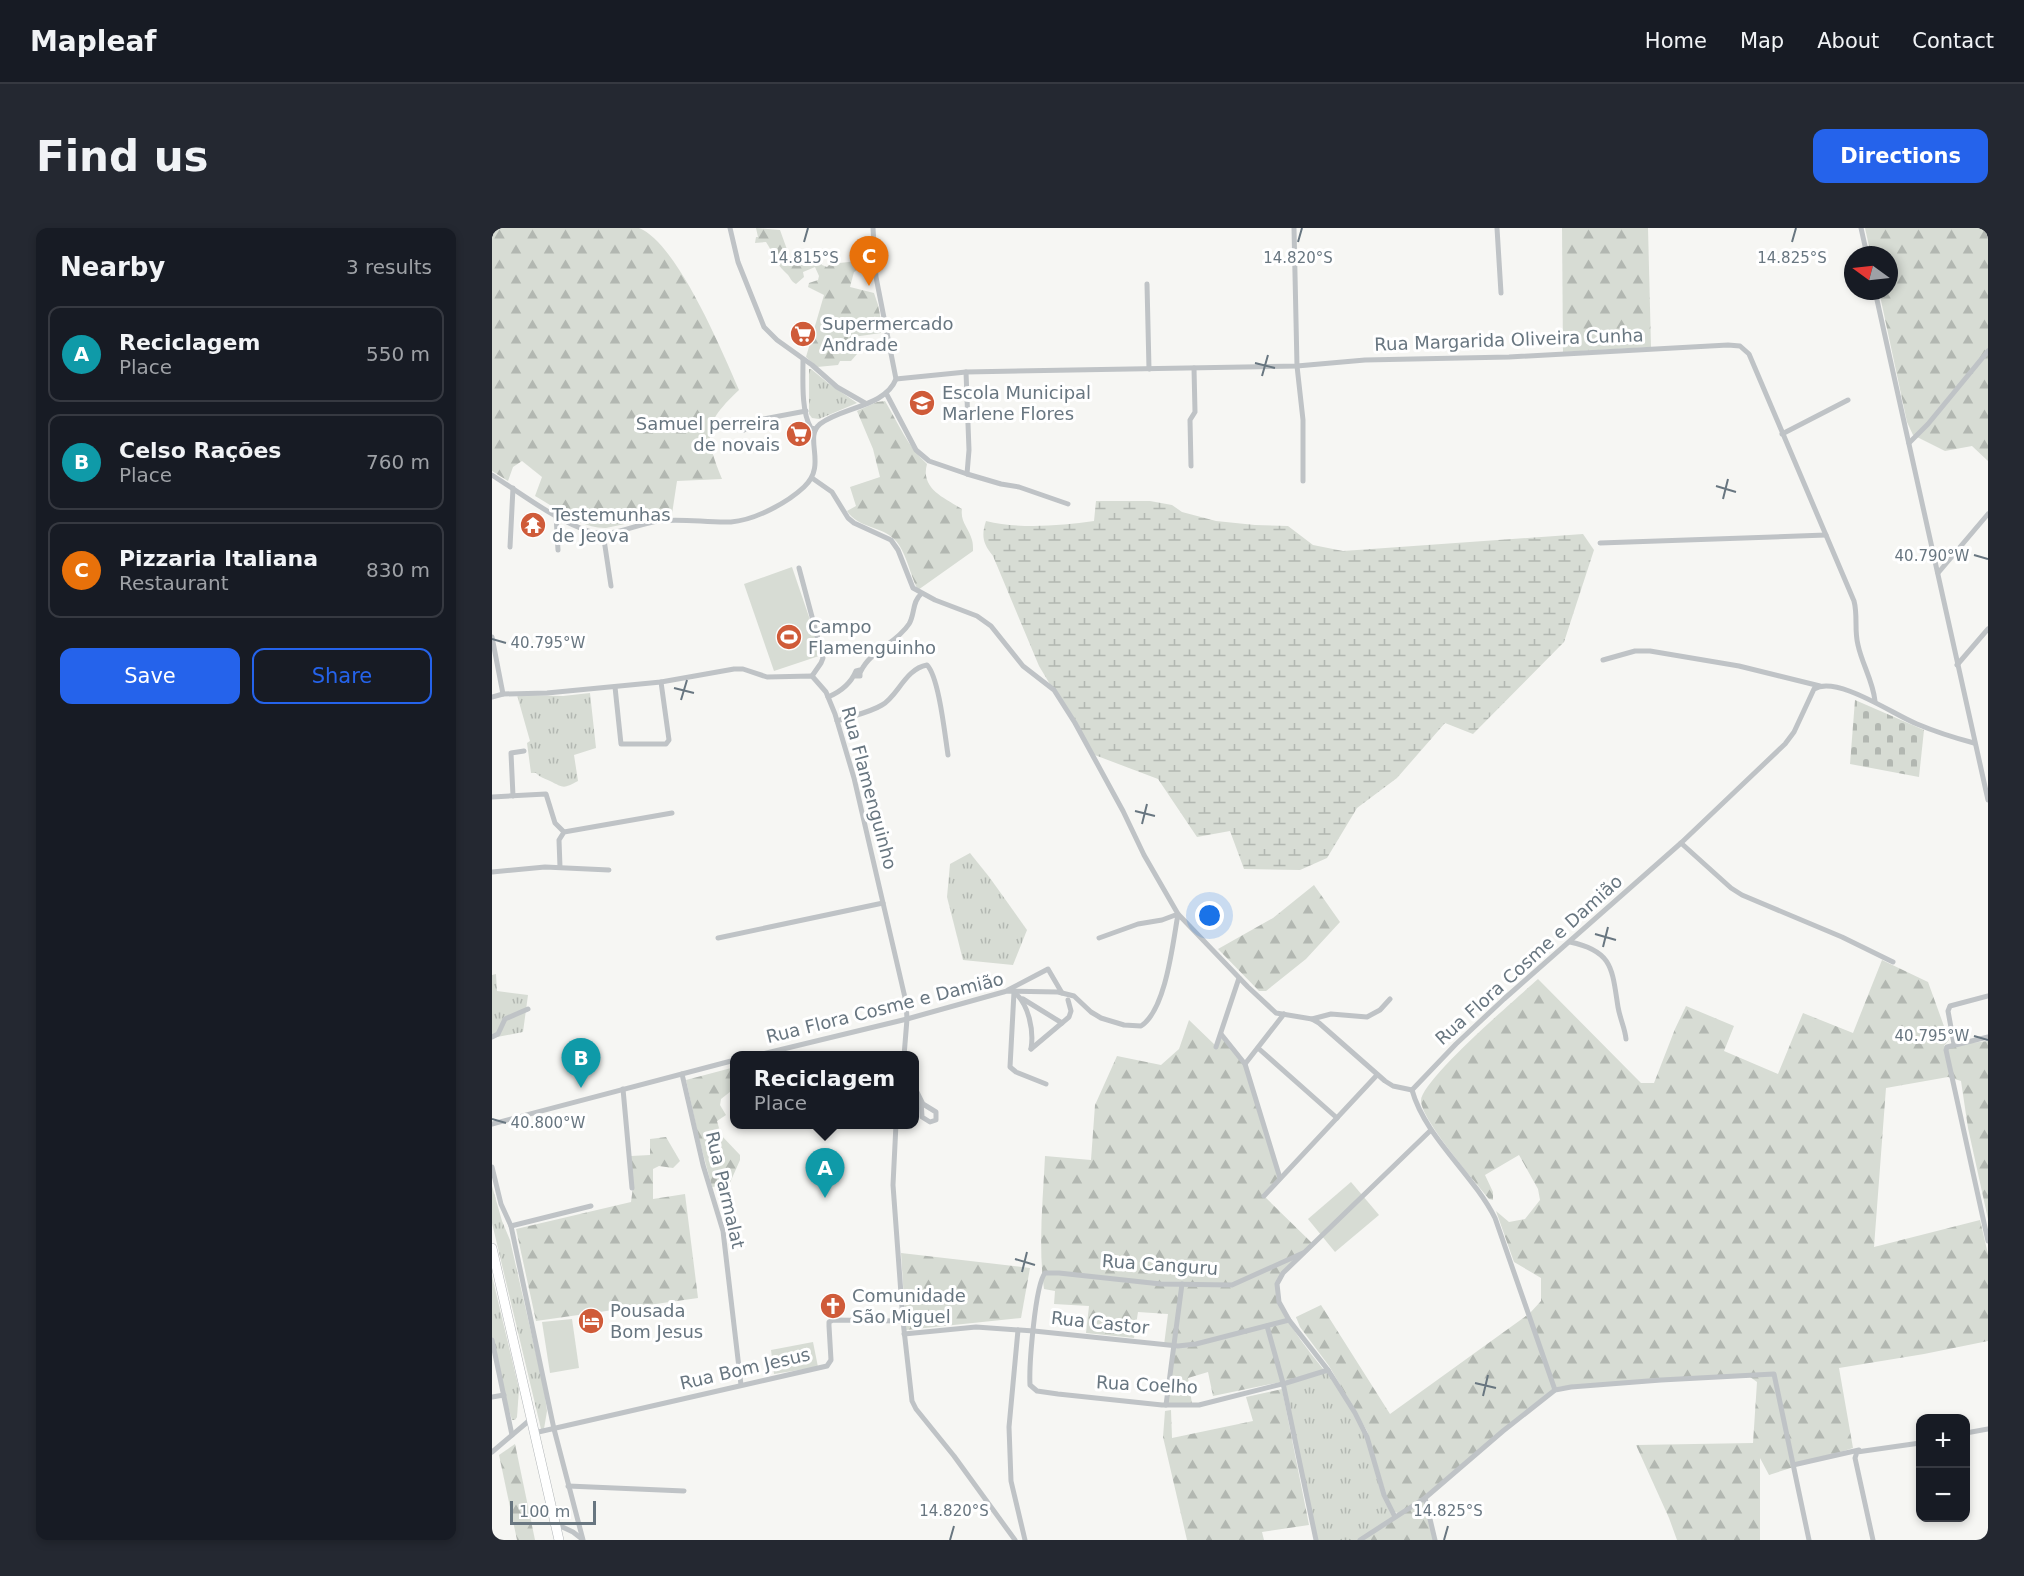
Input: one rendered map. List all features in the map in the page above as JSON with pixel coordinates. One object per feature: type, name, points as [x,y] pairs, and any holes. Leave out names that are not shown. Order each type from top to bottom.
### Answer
[{"type":"highway","points":[[492,1248],[559,1540]]},
{"type":"street","points":[[730,228],[738,261],[764,327],[837,387],[865,403]]},
{"type":"street","points":[[492,476],[556,515],[590,531],[603,533],[657,521],[737,521],[756,515],[788,499],[812,478],[816,465],[813,435],[815,429],[827,420],[886,393],[896,379],[876,277],[873,228]]},
{"type":"street","points":[[1294,228],[1298,366],[1303,420],[1303,481]]},
{"type":"street","points":[[1497,228],[1500,292]]},
{"type":"street","points":[[1861,228],[1865,246]]},
{"type":"street","points":[[1148,284],[1149,369]]},
{"type":"street","points":[[1877,300],[1988,800]]},
{"type":"street","name":"Rua Margarida Oliveira Cunha","points":[[896,379],[966,372],[1298,366],[1365,360],[1509,357],[1736,345],[1749,354],[1854,601],[1857,615],[1857,641],[1874,689],[1875,701]]},
{"type":"street","points":[[1909,443],[1928,424],[1988,351]]},
{"type":"street","points":[[803,360],[808,424],[815,429]]},
{"type":"street","points":[[1191,466],[1190,420],[1196,411],[1194,368]]},
{"type":"street","points":[[966,372],[969,450],[967,474]]},
{"type":"street","points":[[886,393],[916,450],[922,456],[967,474],[1019,487],[1068,504]]},
{"type":"street","points":[[1782,434],[1848,400]]},
{"type":"street","points":[[744,430],[758,420],[806,411]]},
{"type":"street","points":[[812,478],[832,492],[854,524],[891,540],[898,550],[913,588],[921,594],[977,616],[991,626],[1023,666],[1046,683],[1061,700],[1178,914],[1276,1013],[1312,1019],[1331,1014],[1367,1017],[1380,1010],[1390,999]]},
{"type":"street","points":[[510,547],[513,488]]},
{"type":"street","points":[[1938,573],[1988,514]]},
{"type":"street","points":[[556,515],[558,550]]},
{"type":"street","points":[[603,533],[611,586]]},
{"type":"street","points":[[1600,543],[1826,535]]},
{"type":"street","points":[[492,698],[503,694],[547,693],[661,682],[734,669],[743,669],[767,677],[812,676],[823,657],[799,567]]},
{"type":"street","points":[[828,697],[841,690],[856,671],[861,671],[867,660],[896,639],[909,625],[917,598],[921,594]]},
{"type":"street","points":[[1957,665],[1988,629]]},
{"type":"street","points":[[492,637],[503,694]]},
{"type":"street","points":[[1604,660],[1635,651],[1650,651],[1739,666],[1820,686],[1832,686],[1875,701],[1910,721],[1974,743]]},
{"type":"street","points":[[837,721],[884,704],[905,679],[922,666],[927,665],[930,667],[936,685],[948,755]]},
{"type":"street","name":"Rua Flamenguinho","points":[[812,676],[828,697],[854,778],[906,1002],[904,1051]]},
{"type":"street","points":[[615,687],[621,744],[666,744],[669,740],[661,682]]},
{"type":"street","name":"Rua Flora Cosme e Damião","points":[[1412,1090],[1456,1044],[1681,843],[1785,744],[1794,732],[1814,689],[1820,686]]},
{"type":"street","points":[[513,796],[511,753],[524,751]]},
{"type":"street","points":[[492,797],[546,794],[555,823],[564,832]]},
{"type":"street","points":[[560,867],[559,840],[564,832],[672,813]]},
{"type":"street","points":[[1681,843],[1731,888],[1742,895],[1842,937],[1893,962]]},
{"type":"street","points":[[492,872],[560,867],[609,870]]},
{"type":"street","points":[[718,938],[883,903]]},
{"type":"street","points":[[1099,938],[1138,924],[1162,920],[1178,914]]},
{"type":"street","points":[[1010,991],[1048,969],[1062,993],[1074,996],[1101,1018],[1134,1027],[1145,1024],[1152,1016],[1164,984],[1178,914]]},
{"type":"street","points":[[1570,942],[1594,948],[1605,960],[1615,983],[1626,1039]]},
{"type":"street","points":[[1216,1047],[1239,978]]},
{"type":"street","points":[[1010,991],[1062,1023]]},
{"type":"street","points":[[1010,991],[1010,1067],[1013,1071],[1046,1084]]},
{"type":"street","name":"Rua Flora Cosme e Damião","points":[[775,1051],[1010,991],[1062,993]]},
{"type":"street","points":[[1954,1044],[1948,1011],[1950,1006],[1988,996]]},
{"type":"street","points":[[1023,999],[1033,1037],[1031,1049],[1069,1017],[1071,1011],[1068,1000]]},
{"type":"street","points":[[492,1037],[498,1034],[505,1019],[528,1009]]},
{"type":"street","points":[[1245,1064],[1284,1014]]},
{"type":"street","points":[[1312,1019],[1344,1044],[1377,1075],[1393,1086],[1412,1090],[1419,1109],[1431,1130],[1468,1176],[1495,1218],[1555,1390]]},
{"type":"street","points":[[1221,1034],[1245,1064],[1280,1178]]},
{"type":"street","points":[[1988,1037],[1954,1044],[1946,1050],[1988,1241]]},
{"type":"street","points":[[1258,1048],[1336,1118]]},
{"type":"street","points":[[492,1124],[730,1061]]},
{"type":"street","name":"Rua Parmalat","points":[[682,1074],[705,1171],[723,1231],[741,1385]]},
{"type":"street","points":[[1264,1196],[1377,1075]]},
{"type":"street","points":[[623,1089],[632,1188]]},
{"type":"street","points":[[919,1096],[921,1100]]},
{"type":"street","points":[[896,1129],[893,1185],[909,1389],[916,1409],[954,1456],[1015,1540]]},
{"type":"street","points":[[1395,1517],[1384,1495],[1362,1427],[1328,1370],[1289,1320],[1279,1302],[1278,1284],[1283,1273],[1431,1130]]},
{"type":"street","points":[[492,1167],[501,1204],[511,1226],[554,1429],[583,1540]]},
{"type":"street","points":[[511,1226],[591,1206]]},
{"type":"street","name":"Rua Canguru","points":[[1034,1331],[1040,1281],[1045,1273],[1161,1284],[1232,1285],[1303,1253]]},
{"type":"street","points":[[1166,1405],[1182,1284]]},
{"type":"street","name":"Rua Bom Jesus","points":[[534,1433],[829,1364],[832,1356],[829,1326],[831,1320],[903,1321]]},
{"type":"street","name":"Rua Castor","points":[[904,1334],[976,1327],[1174,1346],[1196,1344],[1289,1320]]},
{"type":"street","points":[[1266,1326],[1284,1383],[1316,1540]]},
{"type":"street","points":[[1018,1330],[1009,1427],[1011,1481],[1025,1540]]},
{"type":"street","name":"Rua Coelho","points":[[1034,1331],[1030,1382],[1034,1389],[1067,1395],[1166,1405],[1199,1405],[1328,1370]]},
{"type":"street","points":[[492,1340],[512,1435]]},
{"type":"street","points":[[1360,1540],[1425,1498],[1555,1390],[1661,1380],[1774,1374],[1809,1540]]},
{"type":"street","points":[[492,1397],[504,1395]]},
{"type":"street","points":[[492,1452],[531,1419]]},
{"type":"street","points":[[1970,1432],[1988,1429]]},
{"type":"street","points":[[1793,1465],[1859,1450],[1916,1443]]},
{"type":"street","points":[[1859,1450],[1855,1458],[1873,1540]]},
{"type":"street","points":[[568,1486],[684,1491]]},
{"type":"street","points":[[1425,1498],[1435,1540]]},
{"type":"street","points":[[555,1523],[583,1540]]},
{"type":"green space","points":[[492,228],[639,228],[654,238],[668,254],[697,300],[739,390],[719,412],[710,430],[712,451],[722,479],[677,481],[672,514],[606,528],[587,525],[569,517],[535,496],[542,477],[522,461],[513,467],[508,481],[492,471]]},
{"type":"green space","points":[[756,228],[780,230],[790,265],[804,263],[812,250],[822,265],[827,267],[830,264],[858,261],[862,263],[861,268],[854,272],[850,287],[874,293],[883,330],[881,333],[853,337],[857,354],[851,361],[840,361],[838,365],[817,367],[806,357],[824,295],[808,287],[809,283],[818,280],[819,276],[815,267],[803,272],[804,277],[796,284],[794,283],[779,266],[766,242],[755,243],[758,237]]},
{"type":"green space","points":[[1562,228],[1648,228],[1651,347],[1563,352]]},
{"type":"green space","points":[[1865,228],[1988,228],[1988,461],[1972,446],[1945,451],[1913,435],[1907,422],[1881,300],[1898,300],[1898,246],[1869,246]]},
{"type":"green space","points":[[809,369],[857,403],[819,419],[812,418],[809,414]]},
{"type":"green space","points":[[885,401],[909,442],[927,464],[927,480],[931,486],[942,497],[962,509],[963,521],[973,542],[973,551],[918,590],[905,556],[894,539],[857,521],[847,511],[856,506],[850,487],[880,477],[873,449],[857,411]]},
{"type":"green space","points":[[1096,501],[1150,501],[1172,505],[1182,512],[1216,521],[1288,526],[1313,545],[1343,551],[1583,534],[1594,550],[1564,642],[1473,734],[1445,723],[1397,778],[1357,808],[1327,858],[1300,870],[1244,869],[1230,831],[1197,837],[1158,779],[1092,754],[1039,666],[993,556],[985,544],[983,536],[986,521],[1039,526],[1094,521]]},
{"type":"green space","name":"Campo Flamenguinho","points":[[792,567],[822,655],[774,671],[744,584]]},
{"type":"green space","points":[[590,693],[596,748],[574,755],[578,781],[564,787],[536,773],[531,773],[527,743],[530,741],[517,695],[563,696]]},
{"type":"green space","points":[[1855,700],[1924,730],[1919,777],[1850,764]]},
{"type":"green space","points":[[970,853],[1027,930],[1013,965],[963,960],[947,897],[950,864]]},
{"type":"green space","points":[[1314,885],[1340,922],[1306,959],[1266,991],[1259,991],[1218,949],[1273,918]]},
{"type":"green space","points":[[1882,960],[1928,982],[1949,1040],[1944,1046],[1988,1041],[1988,1219],[1968,1128],[1961,1081],[1948,1077],[1886,1088],[1874,1247],[1980,1220],[1988,1254],[1988,1341],[1839,1368],[1853,1448],[1769,1475],[1760,1458],[1760,1540],[1677,1540],[1636,1445],[1753,1443],[1757,1382],[1746,1374],[1558,1387],[1425,1498],[1434,1540],[1364,1540],[1398,1513],[1390,1508],[1367,1431],[1329,1366],[1300,1327],[1296,1317],[1321,1305],[1390,1414],[1530,1313],[1541,1301],[1541,1278],[1514,1262],[1496,1211],[1509,1222],[1525,1219],[1540,1200],[1538,1189],[1519,1155],[1485,1175],[1493,1192],[1493,1200],[1489,1199],[1439,1136],[1424,1110],[1421,1101],[1425,1091],[1452,1058],[1538,979],[1641,1083],[1654,1083],[1686,1006],[1734,1026],[1724,1051],[1778,1074],[1803,1013],[1853,1033]]},
{"type":"green space","points":[[496,974],[497,991],[528,995],[523,1032],[492,1038],[492,975]]},
{"type":"green space","points":[[1189,1020],[1216,1046],[1221,1034],[1246,1066],[1280,1178],[1264,1196],[1313,1244],[1283,1273],[1279,1284],[1279,1297],[1290,1324],[1324,1370],[1281,1382],[1213,1396],[1208,1372],[1188,1378],[1192,1404],[1166,1405],[1174,1346],[1164,1345],[1168,1314],[1138,1312],[1134,1338],[1086,1333],[1089,1306],[1054,1304],[1055,1291],[1044,1289],[1042,1206],[1045,1156],[1091,1160],[1095,1105],[1117,1056],[1161,1065],[1179,1049]]},
{"type":"green space","points":[[730,1068],[730,1092],[721,1099],[720,1105],[726,1115],[717,1121],[721,1135],[740,1155],[729,1185],[712,1187],[686,1080]]},
{"type":"green space","points":[[666,1137],[680,1161],[673,1168],[659,1166],[653,1169],[653,1199],[685,1194],[698,1298],[536,1321],[516,1229],[631,1202],[633,1187],[631,1156],[650,1155],[650,1139]]},
{"type":"green space","points":[[1351,1182],[1379,1215],[1335,1252],[1308,1219]]},
{"type":"green space","points":[[492,1186],[510,1240],[544,1389],[547,1411],[544,1429],[541,1429],[492,1223]]},
{"type":"green space","points":[[901,1253],[1030,1268],[1021,1318],[906,1330]]},
{"type":"green space","points":[[492,1276],[519,1389],[515,1420],[512,1420],[505,1397],[492,1337]]},
{"type":"green space","points":[[572,1319],[579,1368],[550,1373],[542,1322]]},
{"type":"green space","points":[[813,1342],[818,1367],[774,1374],[771,1350]]},
{"type":"green space","points":[[1328,1370],[1362,1427],[1384,1495],[1395,1517],[1360,1540],[1316,1540],[1283,1383]]},
{"type":"green space","points":[[1282,1389],[1309,1525],[1262,1532],[1264,1540],[1187,1540],[1163,1437],[1165,1411],[1171,1410],[1172,1438],[1253,1421],[1246,1397]]},
{"type":"green space","points":[[515,1444],[535,1540],[517,1540],[499,1455]]},
{"type":"place","name":"Pizzaria Italiana","points":[[869,286]]},
{"type":"place","name":"Supermercado Andrade","points":[[803,334]]},
{"type":"place","name":"Escola Municipal Marlene Flores","points":[[922,403]]},
{"type":"place","name":"Samuel perreira de novais","points":[[799,434]]},
{"type":"place","name":"Testemunhas de Jeova","points":[[533,525]]},
{"type":"place","name":"Campo Flamenguinho","points":[[789,637]]},
{"type":"place","name":"Celso Rações","points":[[581,1088]]},
{"type":"place","name":"Reciclagem","points":[[825,1198]]},
{"type":"place","name":"Comunidade São Miguel","points":[[833,1306]]},
{"type":"place","name":"Pousada Bom Jesus","points":[[591,1321]]}]
